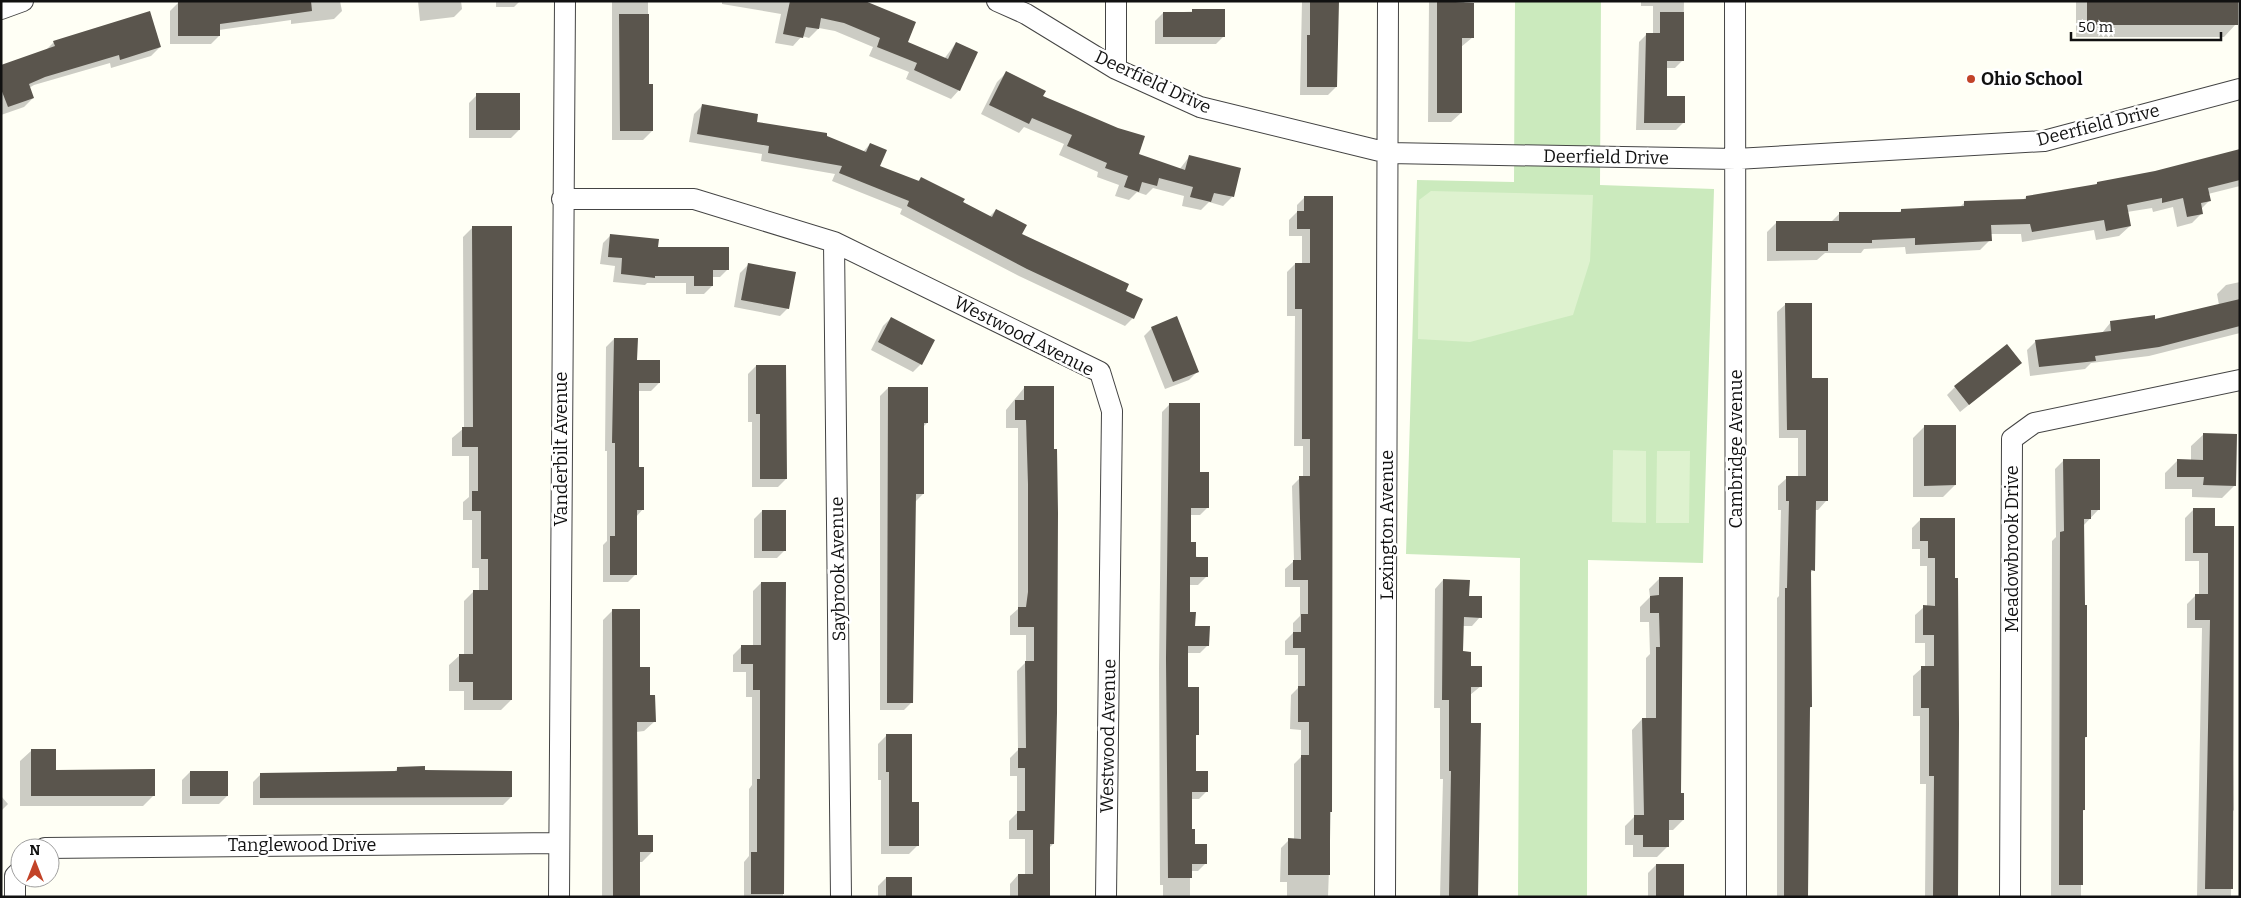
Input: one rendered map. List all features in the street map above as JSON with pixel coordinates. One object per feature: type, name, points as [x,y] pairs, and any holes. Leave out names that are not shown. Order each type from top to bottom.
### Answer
[{"type":"street","points":[[1,9],[22,1]]},
{"type":"street","name":"Vanderbilt Avenue","points":[[559,897],[562,199],[565,1]]},
{"type":"street","name":"Deerfield Drive","points":[[997,1],[1026,14],[1116,69],[1200,107],[1388,153],[1736,159],[2044,141],[2240,90]]},
{"type":"street","points":[[1116,1],[1116,69]]},
{"type":"street","name":"Lexington Avenue","points":[[1385,897],[1388,1]]},
{"type":"street","name":"Cambridge Avenue","points":[[1735,1],[1736,897]]},
{"type":"street","name":"Westwood Avenue","points":[[562,199],[694,198],[834,242],[1100,372],[1112,411],[1106,897]]},
{"type":"street","name":"Saybrook Avenue","points":[[834,242],[841,897]]},
{"type":"street","name":"Meadowbrook Drive","points":[[2010,897],[2012,439],[2034,423],[2240,380]]},
{"type":"street","name":"Tanglewood Drive","points":[[60,848],[559,843]]},
{"type":"green space","points":[[1515,1],[1601,1],[1600,185],[1714,189],[1703,563],[1588,560],[1587,897],[1518,897],[1520,558],[1406,554],[1417,180],[1514,182]]},
{"type":"green space","points":[[1431,191],[1593,195],[1590,261],[1573,315],[1470,342],[1418,339],[1419,200]]},
{"type":"green space","points":[[1613,450],[1646,451],[1646,523],[1612,522]]},
{"type":"green space","points":[[1657,451],[1690,451],[1689,523],[1656,523]]},
{"type":"building","points":[[311,1],[312,11],[220,24],[220,36],[178,36],[178,2]]},
{"type":"building","points":[[790,1],[865,1],[916,22],[908,42],[948,59],[956,42],[978,52],[960,91],[914,70],[917,63],[877,47],[880,38],[844,23],[821,18],[819,29],[806,27],[803,38],[783,34]]},
{"type":"building","points":[[1310,1],[1339,1],[1337,87],[1307,87],[1307,35],[1310,35]]},
{"type":"building","points":[[1437,1],[1474,3],[1474,38],[1462,38],[1462,113],[1437,113]]},
{"type":"building","name":"Ohio School","points":[[2087,1],[2238,1],[2238,25],[2087,25]]},
{"type":"building","points":[[1192,9],[1225,9],[1225,37],[1163,37],[1163,12],[1192,12]]},
{"type":"building","points":[[150,11],[161,47],[120,60],[119,55],[45,77],[29,84],[34,98],[8,107],[1,89],[1,65],[55,46],[53,41]]},
{"type":"building","points":[[1660,12],[1684,12],[1684,61],[1667,61],[1667,96],[1685,96],[1685,123],[1644,123],[1646,33],[1660,33]]},
{"type":"building","points":[[619,14],[649,14],[649,84],[653,84],[653,131],[620,131]]},
{"type":"building","points":[[1006,71],[1046,91],[1043,96],[1118,128],[1145,136],[1139,154],[1185,170],[1189,155],[1241,168],[1234,197],[1214,193],[1211,202],[1190,197],[1193,187],[1159,178],[1157,186],[1142,182],[1139,192],[1124,187],[1128,176],[1105,168],[1107,163],[1067,146],[1072,135],[1032,118],[1029,124],[989,105]]},
{"type":"building","points":[[476,93],[520,93],[520,130],[476,130]]},
{"type":"building","points":[[702,104],[758,114],[757,122],[827,133],[827,136],[866,152],[870,143],[887,150],[880,166],[919,181],[921,177],[965,199],[963,202],[992,217],[996,209],[1027,225],[1022,234],[1129,284],[1126,291],[1143,299],[1134,319],[1027,269],[907,206],[909,201],[839,173],[842,166],[768,153],[769,146],[697,134]]},
{"type":"building","points":[[2240,149],[2240,180],[2208,188],[2211,201],[2201,203],[2203,214],[2187,217],[2183,198],[2162,203],[2162,198],[2127,205],[2131,226],[2106,231],[2104,220],[2032,232],[2030,224],[1991,225],[1992,241],[1915,245],[1915,238],[1872,240],[1872,243],[1828,243],[1828,251],[1776,251],[1776,221],[1839,221],[1839,212],[1901,212],[1901,209],[1964,206],[1964,201],[2026,199],[2026,196],[2097,184],[2097,182],[2155,171]]},
{"type":"building","points":[[1304,196],[1333,196],[1332,812],[1330,812],[1330,875],[1288,875],[1288,838],[1301,839],[1301,755],[1309,755],[1309,722],[1298,722],[1298,686],[1305,686],[1305,648],[1293,648],[1293,632],[1301,632],[1301,614],[1308,614],[1308,580],[1293,580],[1293,560],[1301,560],[1299,476],[1310,476],[1310,439],[1302,439],[1302,309],[1295,309],[1295,263],[1310,263],[1310,229],[1297,229],[1297,211],[1304,211]]},
{"type":"building","points":[[472,226],[512,226],[512,700],[473,700],[473,682],[459,682],[459,654],[473,654],[473,590],[488,590],[488,559],[481,559],[481,511],[472,511],[472,491],[478,491],[478,447],[462,447],[462,427],[473,427]]},
{"type":"building","points":[[610,234],[659,239],[658,247],[729,247],[729,270],[713,270],[713,286],[694,286],[694,276],[655,276],[655,278],[621,274],[622,258],[608,257]]},
{"type":"building","points":[[748,263],[796,272],[789,309],[741,300]]},
{"type":"building","points":[[2240,299],[2240,326],[2159,347],[2095,356],[2096,361],[2039,367],[2035,340],[2111,331],[2110,321],[2155,315],[2155,319]]},
{"type":"building","points":[[1785,303],[1812,303],[1812,378],[1828,378],[1828,501],[1816,501],[1815,571],[1811,570],[1812,707],[1810,707],[1808,897],[1784,897],[1785,588],[1787,588],[1789,501],[1786,501],[1786,476],[1806,476],[1806,430],[1787,430]]},
{"type":"building","points":[[1177,316],[1199,372],[1173,382],[1151,327]]},
{"type":"building","points":[[891,317],[935,340],[922,365],[878,342]]},
{"type":"building","points":[[614,338],[638,338],[637,360],[660,360],[660,383],[639,383],[639,467],[644,467],[644,510],[637,510],[637,575],[610,575],[610,536],[615,536],[615,443],[612,443]]},
{"type":"building","points":[[2007,344],[2022,363],[1969,405],[1954,386]]},
{"type":"building","points":[[756,365],[786,365],[787,479],[760,479],[760,414],[756,414]]},
{"type":"building","points":[[1024,386],[1054,386],[1054,449],[1057,449],[1058,513],[1057,713],[1054,844],[1050,844],[1050,897],[1018,897],[1018,874],[1033,874],[1033,830],[1017,830],[1017,811],[1025,811],[1025,768],[1018,768],[1018,748],[1026,748],[1025,661],[1034,661],[1034,627],[1018,627],[1018,607],[1026,607],[1028,592],[1026,420],[1015,420],[1015,400],[1024,400]]},
{"type":"building","points":[[888,387],[928,387],[928,423],[924,423],[924,494],[916,494],[913,703],[887,703]]},
{"type":"building","points":[[1169,403],[1200,403],[1200,472],[1209,472],[1209,508],[1191,508],[1191,542],[1196,542],[1196,557],[1208,557],[1208,577],[1190,577],[1190,612],[1196,612],[1195,626],[1210,626],[1209,646],[1188,646],[1188,687],[1199,687],[1199,735],[1196,735],[1196,771],[1208,771],[1208,792],[1192,792],[1192,829],[1195,829],[1195,844],[1207,844],[1207,864],[1192,864],[1192,878],[1168,878],[1166,659]]},
{"type":"building","points":[[1924,425],[1956,425],[1956,485],[1924,486]]},
{"type":"building","points":[[2203,433],[2237,434],[2236,486],[2203,485],[2204,477],[2177,477],[2177,459],[2203,460]]},
{"type":"building","points":[[2063,459],[2100,459],[2100,510],[2091,510],[2091,519],[2084,519],[2085,605],[2087,605],[2087,737],[2085,737],[2085,810],[2083,810],[2083,885],[2059,885],[2060,532],[2064,531]]},
{"type":"building","points":[[2193,508],[2215,508],[2215,526],[2234,526],[2233,889],[2205,889],[2210,620],[2195,620],[2195,594],[2208,594],[2208,553],[2193,553]]},
{"type":"building","points":[[762,510],[786,510],[786,551],[762,551]]},
{"type":"building","points":[[1920,518],[1955,518],[1955,578],[1958,578],[1958,897],[1933,897],[1934,776],[1929,776],[1929,708],[1921,708],[1921,666],[1934,666],[1934,635],[1923,635],[1923,605],[1935,606],[1935,558],[1928,558],[1928,541],[1920,541]]},
{"type":"building","points":[[1659,577],[1683,577],[1681,793],[1684,793],[1684,820],[1669,820],[1669,847],[1643,847],[1643,835],[1634,835],[1634,815],[1644,815],[1642,718],[1656,718],[1656,647],[1660,647],[1659,613],[1650,613],[1650,596],[1659,595]]},
{"type":"building","points":[[1443,579],[1470,580],[1469,596],[1482,596],[1482,618],[1464,617],[1463,651],[1471,652],[1471,666],[1482,666],[1482,687],[1471,687],[1471,723],[1481,723],[1478,897],[1449,897],[1451,771],[1449,771],[1449,700],[1442,700]]},
{"type":"building","points":[[761,582],[786,582],[784,894],[751,894],[751,852],[757,852],[757,779],[760,779],[760,690],[753,690],[753,664],[741,664],[741,645],[761,645]]},
{"type":"building","points":[[612,609],[640,609],[640,667],[650,667],[650,695],[655,695],[656,722],[637,722],[638,835],[653,835],[653,852],[640,852],[640,897],[613,897]]},
{"type":"building","points":[[886,734],[912,734],[912,802],[919,802],[919,846],[889,846],[889,772],[886,772]]},
{"type":"building","points":[[31,749],[56,749],[56,770],[155,769],[155,796],[31,796]]},
{"type":"building","points":[[425,766],[425,770],[512,771],[512,797],[260,798],[260,773],[397,771],[397,767]]},
{"type":"building","points":[[190,771],[228,771],[228,796],[190,796]]},
{"type":"building","points":[[1656,864],[1684,864],[1684,897],[1656,897]]},
{"type":"building","points":[[886,877],[912,877],[912,897],[886,897]]},
{"type":"place","name":"Ohio School","points":[[1971,79]]}]
